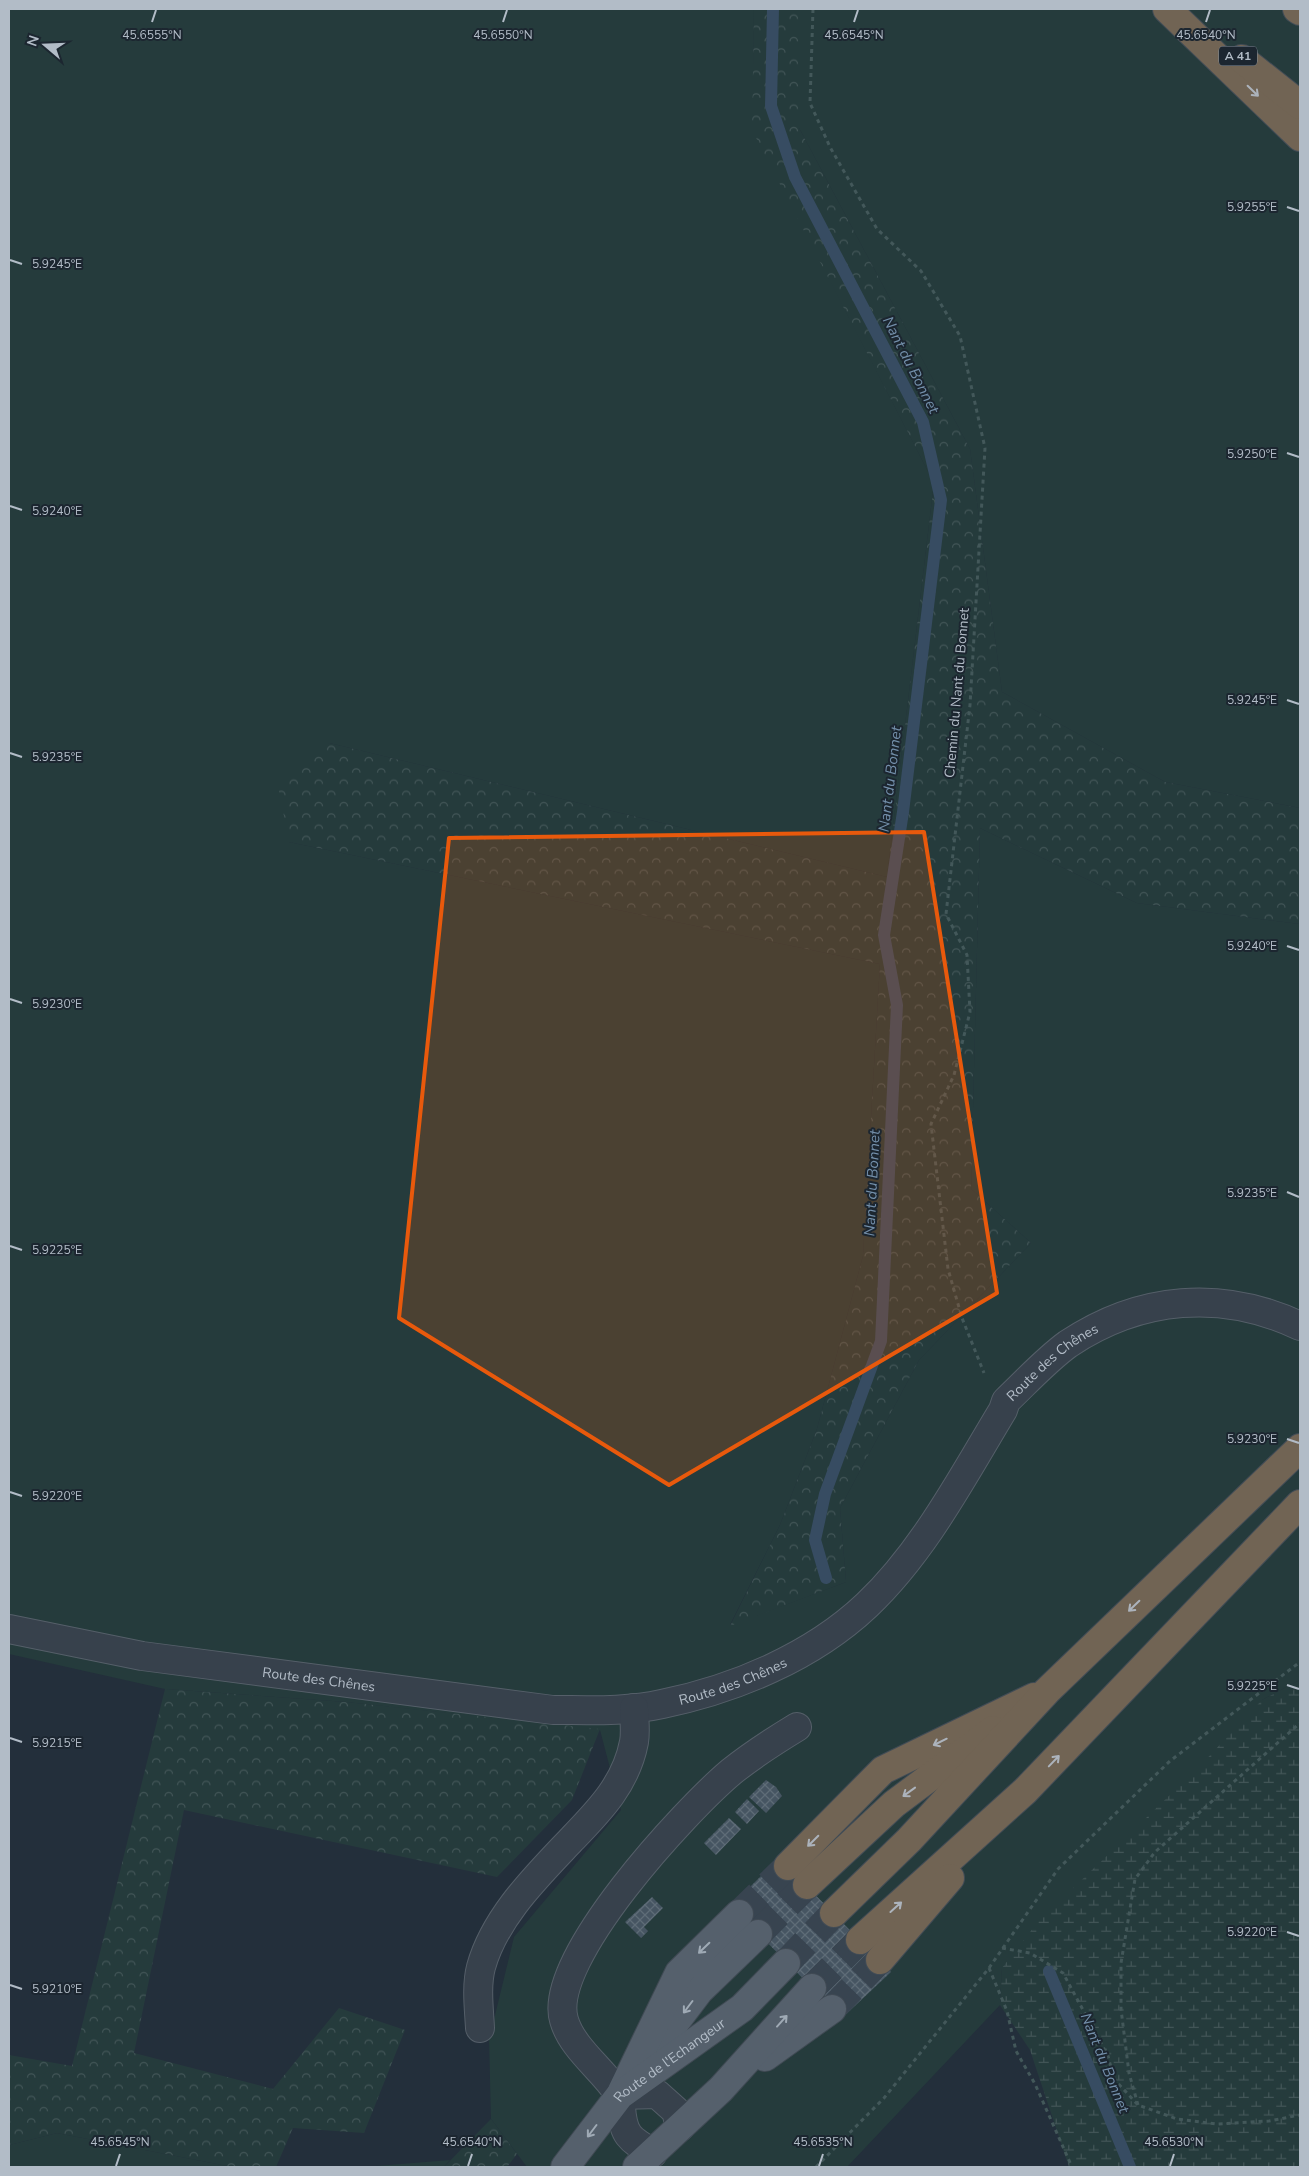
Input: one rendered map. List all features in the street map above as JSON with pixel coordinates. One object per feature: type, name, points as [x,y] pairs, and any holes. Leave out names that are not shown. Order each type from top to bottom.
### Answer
[{"type":"highway","points":[[1167,9],[1300,137]]},
{"type":"highway","name":"A 41","points":[[1174,9],[1300,105]]},
{"type":"highway","points":[[1169,1572],[1300,1432]]},
{"type":"highway","points":[[834,1913],[909,1840],[1046,1691],[1300,1448]]},
{"type":"highway","points":[[880,1960],[1025,1791],[1300,1504]]},
{"type":"highway","points":[[1161,1651],[1300,1527]]},
{"type":"highway","points":[[797,1875],[883,1770],[1046,1691]]},
{"type":"highway","points":[[860,1940],[1025,1791]]},
{"type":"main road","points":[[620,2095],[679,1973],[739,1914]]},
{"type":"main road","points":[[620,2095],[699,1991],[758,1934]]},
{"type":"main road","name":"Route de l'Echangeur","points":[[565,2167],[620,2095],[742,2008],[786,1963]]},
{"type":"main road","points":[[645,2160],[721,2089],[812,1988]]},
{"type":"main road","points":[[721,2089],[832,2009]]},
{"type":"street","name":"Route des Chênes","points":[[9,1629],[142,1656],[553,1710],[634,1708],[662,1704],[724,1687],[772,1668],[816,1644],[867,1605],[906,1560],[937,1516],[1003,1410],[1006,1401],[1067,1345],[1107,1323],[1134,1311],[1160,1305],[1210,1301],[1256,1310],[1300,1326]]},
{"type":"street","points":[[480,2028],[481,1968],[491,1942],[521,1896],[599,1812],[616,1788],[627,1766],[634,1743],[634,1708]]},
{"type":"street","points":[[645,2160],[623,2128],[620,2095],[577,2044],[563,2020],[563,1998],[568,1977],[604,1916],[633,1876],[667,1835],[730,1773],[761,1749],[797,1728]]},
{"type":"street","points":[[620,2095],[657,2094],[676,2111],[680,2127]]},
{"type":"path","name":"Chemin du Nant du Bonnet","points":[[813,9],[810,103],[830,147],[877,228],[921,270],[960,336],[985,448],[970,705],[946,914],[967,955],[970,1012],[954,1075],[931,1124],[948,1269],[962,1318],[985,1376],[1006,1401]]},
{"type":"path","points":[[816,2167],[884,2098],[989,1968],[1058,1869],[1163,1768],[1300,1662]]},
{"type":"path","points":[[1138,2105],[1129,2073],[1121,2009],[1121,1963],[1135,1879],[1155,1852],[1300,1723]]},
{"type":"path","points":[[1002,1948],[1030,1953],[1062,1973],[1108,2056],[1114,2079],[1138,2105],[1176,2119],[1217,2124],[1269,2121],[1300,2115]]},
{"type":"path","points":[[989,1968],[1007,2011],[1016,2051],[1036,2084],[1072,2167]]},
{"type":"highlighted area","points":[[924,832],[997,1293],[669,1485],[399,1318],[449,838]]},
{"type":"green space","points":[[9,9],[754,9],[753,130],[934,483],[887,877],[329,743],[289,842],[880,964],[863,1256],[817,1429],[780,1525],[730,1625],[846,1582],[840,1508],[919,1360],[1031,1243],[971,1189],[980,828],[1137,903],[1300,924],[1300,1680],[1262,1700],[1300,2167],[1002,1968],[1000,2005],[847,2167],[527,2167],[491,2119],[489,2040],[514,1937],[621,1810],[600,1730],[346,1702],[165,1689],[9,1654]]},
{"type":"green space","points":[[754,9],[799,9],[799,128],[970,449],[1002,692],[1165,782],[1300,808],[1300,924],[1137,903],[980,828],[971,1189],[1031,1243],[919,1360],[840,1508],[846,1582],[730,1626],[780,1525],[817,1429],[863,1256],[880,964],[289,842],[278,786],[329,743],[887,877],[934,483],[752,130]]},
{"type":"green space","points":[[799,9],[1300,9],[1300,808],[1165,782],[1002,692],[970,449],[799,128]]},
{"type":"green space","points":[[1300,1680],[1300,2167],[1069,2167],[1030,2050],[1000,2005],[1002,1968],[1038,1922],[1199,1767],[1262,1700]]},
{"type":"green space","points":[[165,1689],[346,1702],[600,1729],[572,1800],[497,1877],[184,1810],[134,2053],[273,2089],[339,2008],[405,2030],[364,2133],[293,2128],[276,2167],[233,2167],[57,2133],[9,2145],[9,2055],[72,2066]]},
{"type":"green space","points":[[491,2119],[517,2154],[507,2167],[444,2167]]},
{"type":"green space","points":[[57,2133],[233,2167],[9,2167],[9,2145]]},
{"type":"green space","points":[[450,2160],[444,2167],[364,2167]]},
{"type":"building","points":[[766,1780],[776,1787],[782,1796],[766,1813],[749,1797]]},
{"type":"building","points":[[747,1799],[759,1811],[747,1824],[735,1812]]},
{"type":"building","points":[[729,1818],[741,1829],[716,1855],[704,1843]]},
{"type":"building","points":[[779,1858],[891,1972],[842,2018],[731,1906]]},
{"type":"building","points":[[652,1897],[663,1908],[644,1927],[648,1931],[641,1938],[625,1922]]},
{"type":"waterway","name":"Nant du Bonnet","points":[[773,9],[771,106],[795,177],[923,422],[941,500],[903,812],[884,935],[897,1005],[881,1341],[825,1494],[815,1540],[826,1578]]},
{"type":"waterway","name":"Nant du Bonnet","points":[[1049,1971],[1130,2167]]},
{"type":"tunnel","points":[[739,1914],[788,1866]]},
{"type":"tunnel","points":[[758,1934],[807,1885]]},
{"type":"tunnel","points":[[786,1963],[834,1913]]},
{"type":"tunnel","points":[[812,1988],[860,1940]]},
{"type":"tunnel","points":[[832,2009],[880,1960]]}]
